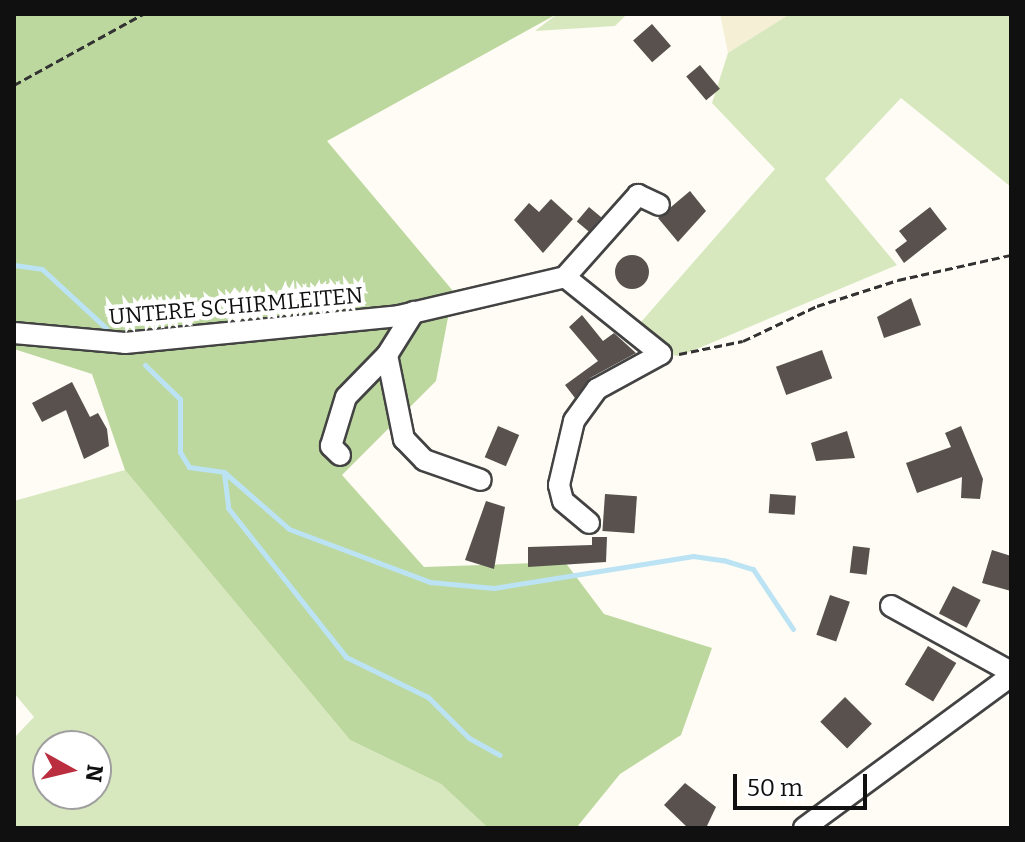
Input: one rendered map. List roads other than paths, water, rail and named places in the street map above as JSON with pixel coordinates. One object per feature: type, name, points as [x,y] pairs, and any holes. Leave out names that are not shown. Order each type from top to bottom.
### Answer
[{"type":"street","points":[[589,523],[563,501],[559,485],[574,421],[597,389],[661,354],[565,277],[638,195],[659,205]]},
{"type":"street","name":"UNTERE SCHIRMLEITEN","points":[[14,333],[125,343],[414,312],[565,277]]},
{"type":"street","points":[[340,455],[331,446],[346,397],[387,355],[414,312]]},
{"type":"street","points":[[387,355],[404,439],[424,460],[481,480]]},
{"type":"street","points":[[804,828],[1011,674],[891,606]]},
{"type":"waterway","points":[[14,265],[42,269],[107,329]]},
{"type":"waterway","points":[[145,365],[180,399],[180,452],[189,467],[224,472],[289,529],[430,582],[494,588],[693,556],[723,560],[753,569],[793,629]]},
{"type":"waterway","points":[[224,473],[228,508],[346,657],[428,697],[469,738],[500,755]]}]
